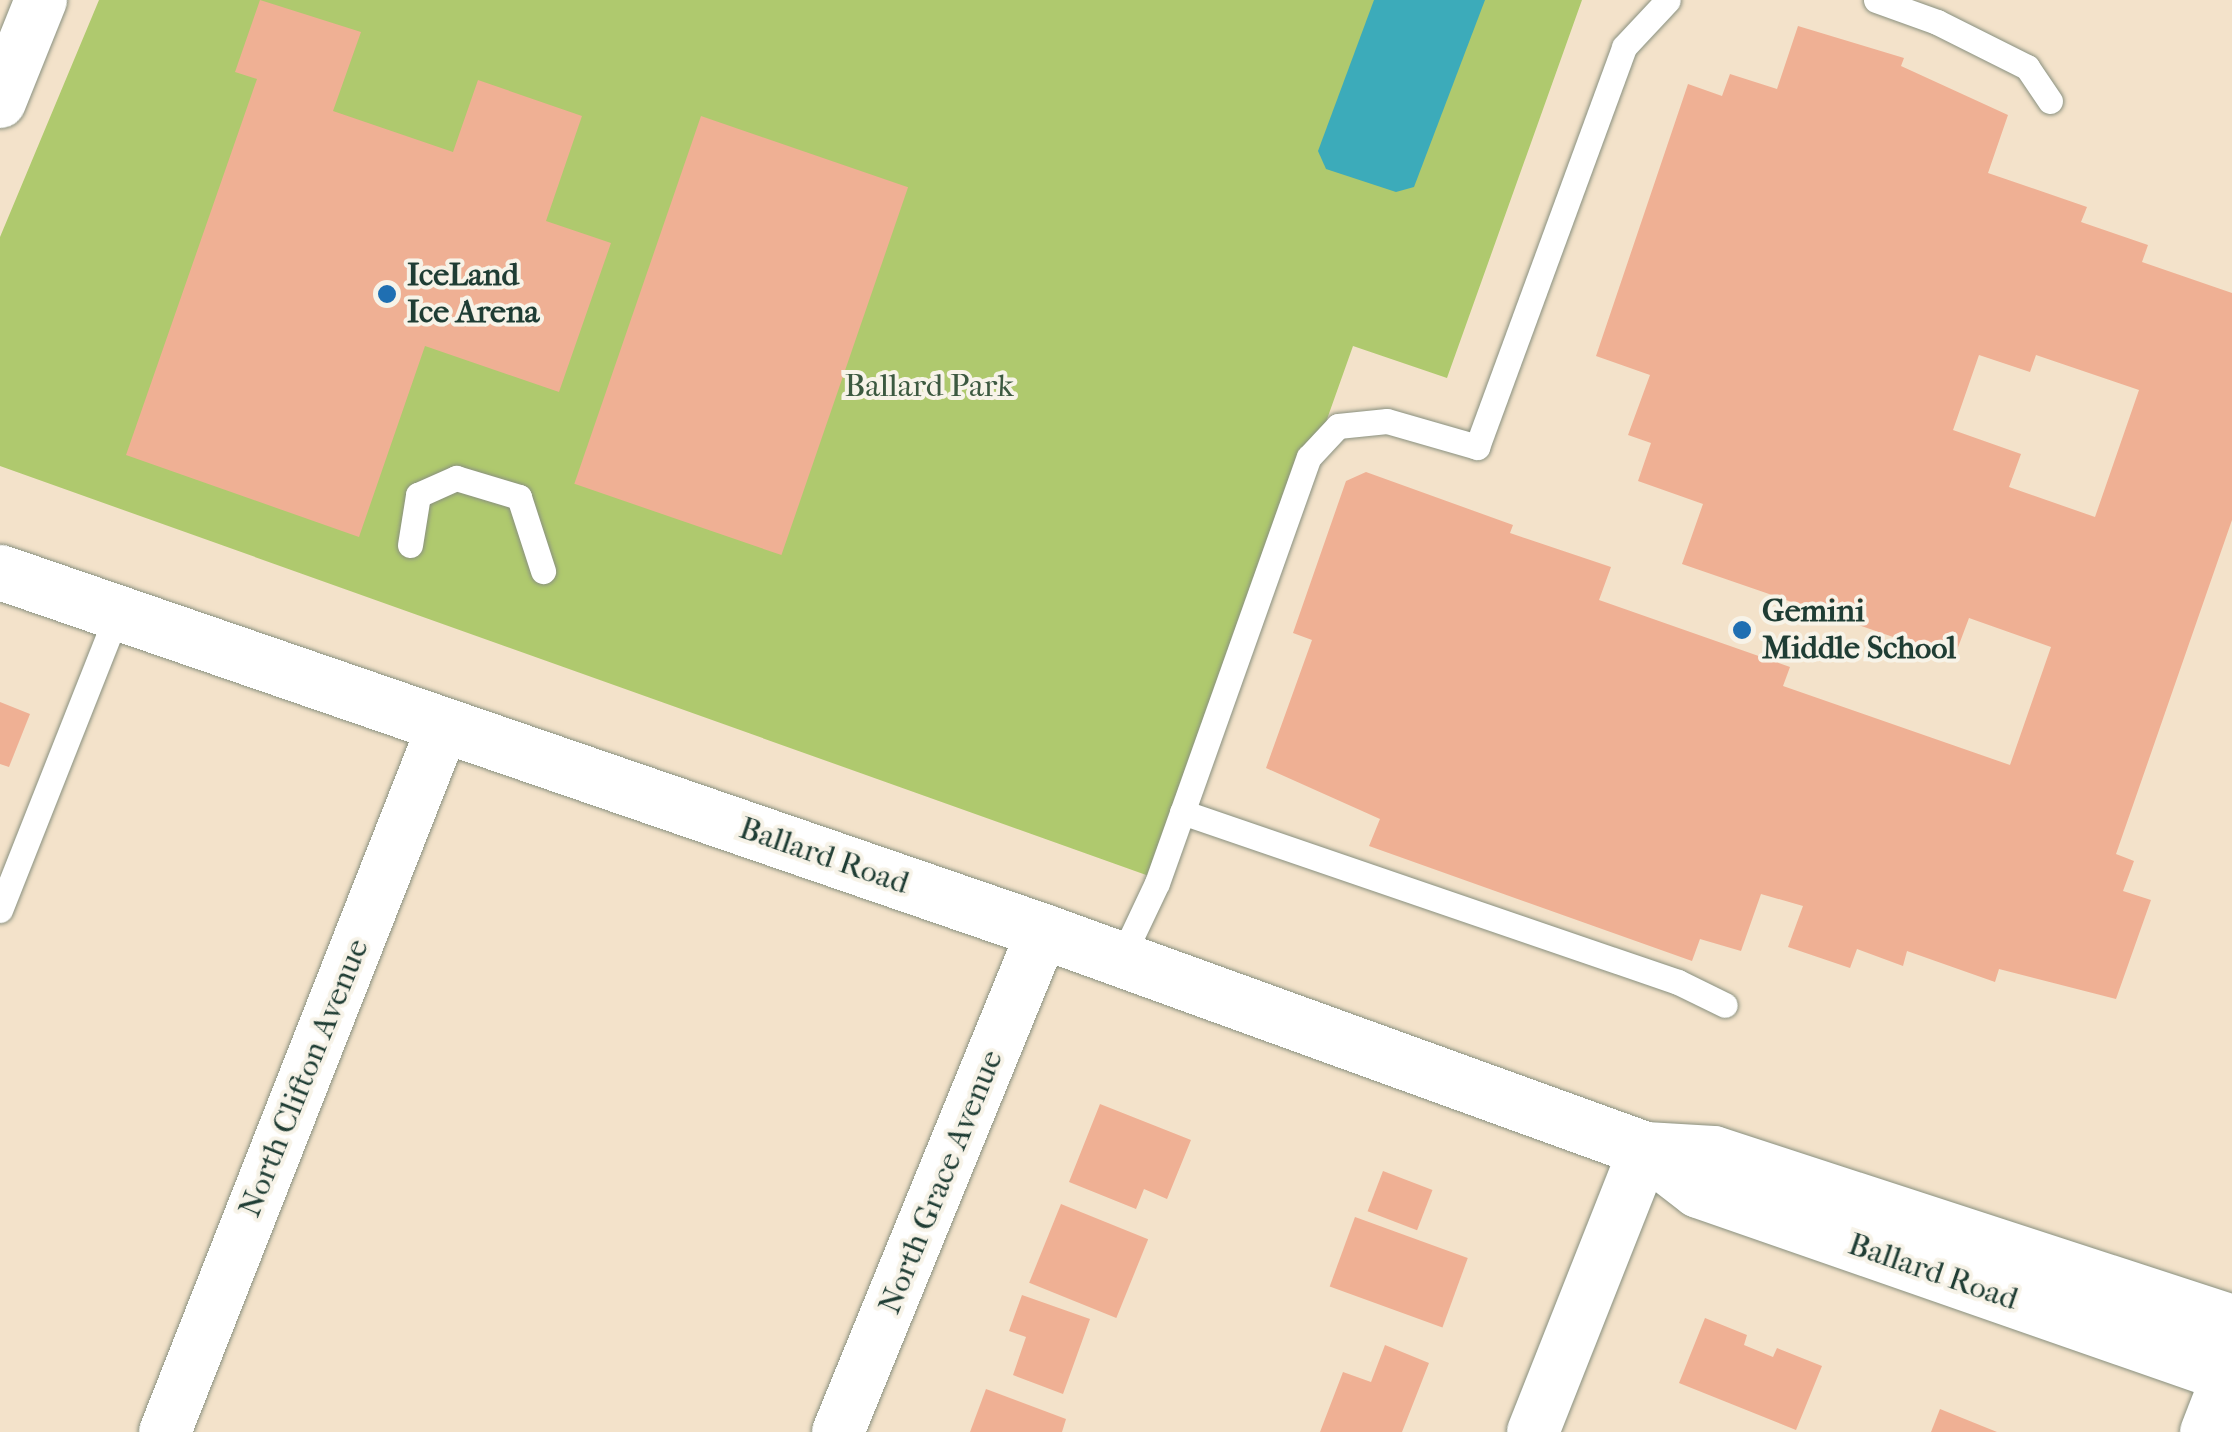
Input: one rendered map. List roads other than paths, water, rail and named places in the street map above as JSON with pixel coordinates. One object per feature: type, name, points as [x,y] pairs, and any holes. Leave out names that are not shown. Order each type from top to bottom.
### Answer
[{"type":"street","points":[[0,102],[41,0]]},
{"type":"street","name":"Ballard Road","points":[[0,572],[1043,931],[1645,1149],[1712,1153],[2232,1322]]},
{"type":"street","name":"North Clifton Avenue","points":[[165,1432],[444,724]]},
{"type":"street","name":"North Grace Avenue","points":[[838,1432],[1043,931]]},
{"type":"street","points":[[1533,1432],[1645,1149]]},
{"type":"street","name":"Ballard Road","points":[[1645,1149],[1698,1190],[2231,1373]]},
{"type":"street","points":[[2207,1432],[2231,1373]]},
{"type":"lane","points":[[1121,959],[1157,883],[1309,458],[1338,426],[1387,421],[1477,447],[1624,47],[1668,0]]},
{"type":"lane","points":[[1876,0],[1938,22],[2027,68],[2050,101]]},
{"type":"lane","points":[[410,545],[418,496],[456,478],[519,497],[542,572]]},
{"type":"lane","points":[[0,910],[118,612]]},
{"type":"lane","points":[[1182,812],[1678,982],[1725,1005]]},
{"type":"water","points":[[1374,0],[1485,0],[1414,187],[1396,192],[1326,169],[1318,151]]},
{"type":"place","name":"IceLand Ice Arena","points":[[387,294]]},
{"type":"place","name":"Gemini Middle School","points":[[1742,630]]},
{"type":"park label","name":"Ballard Park","points":[[929,386]]}]
